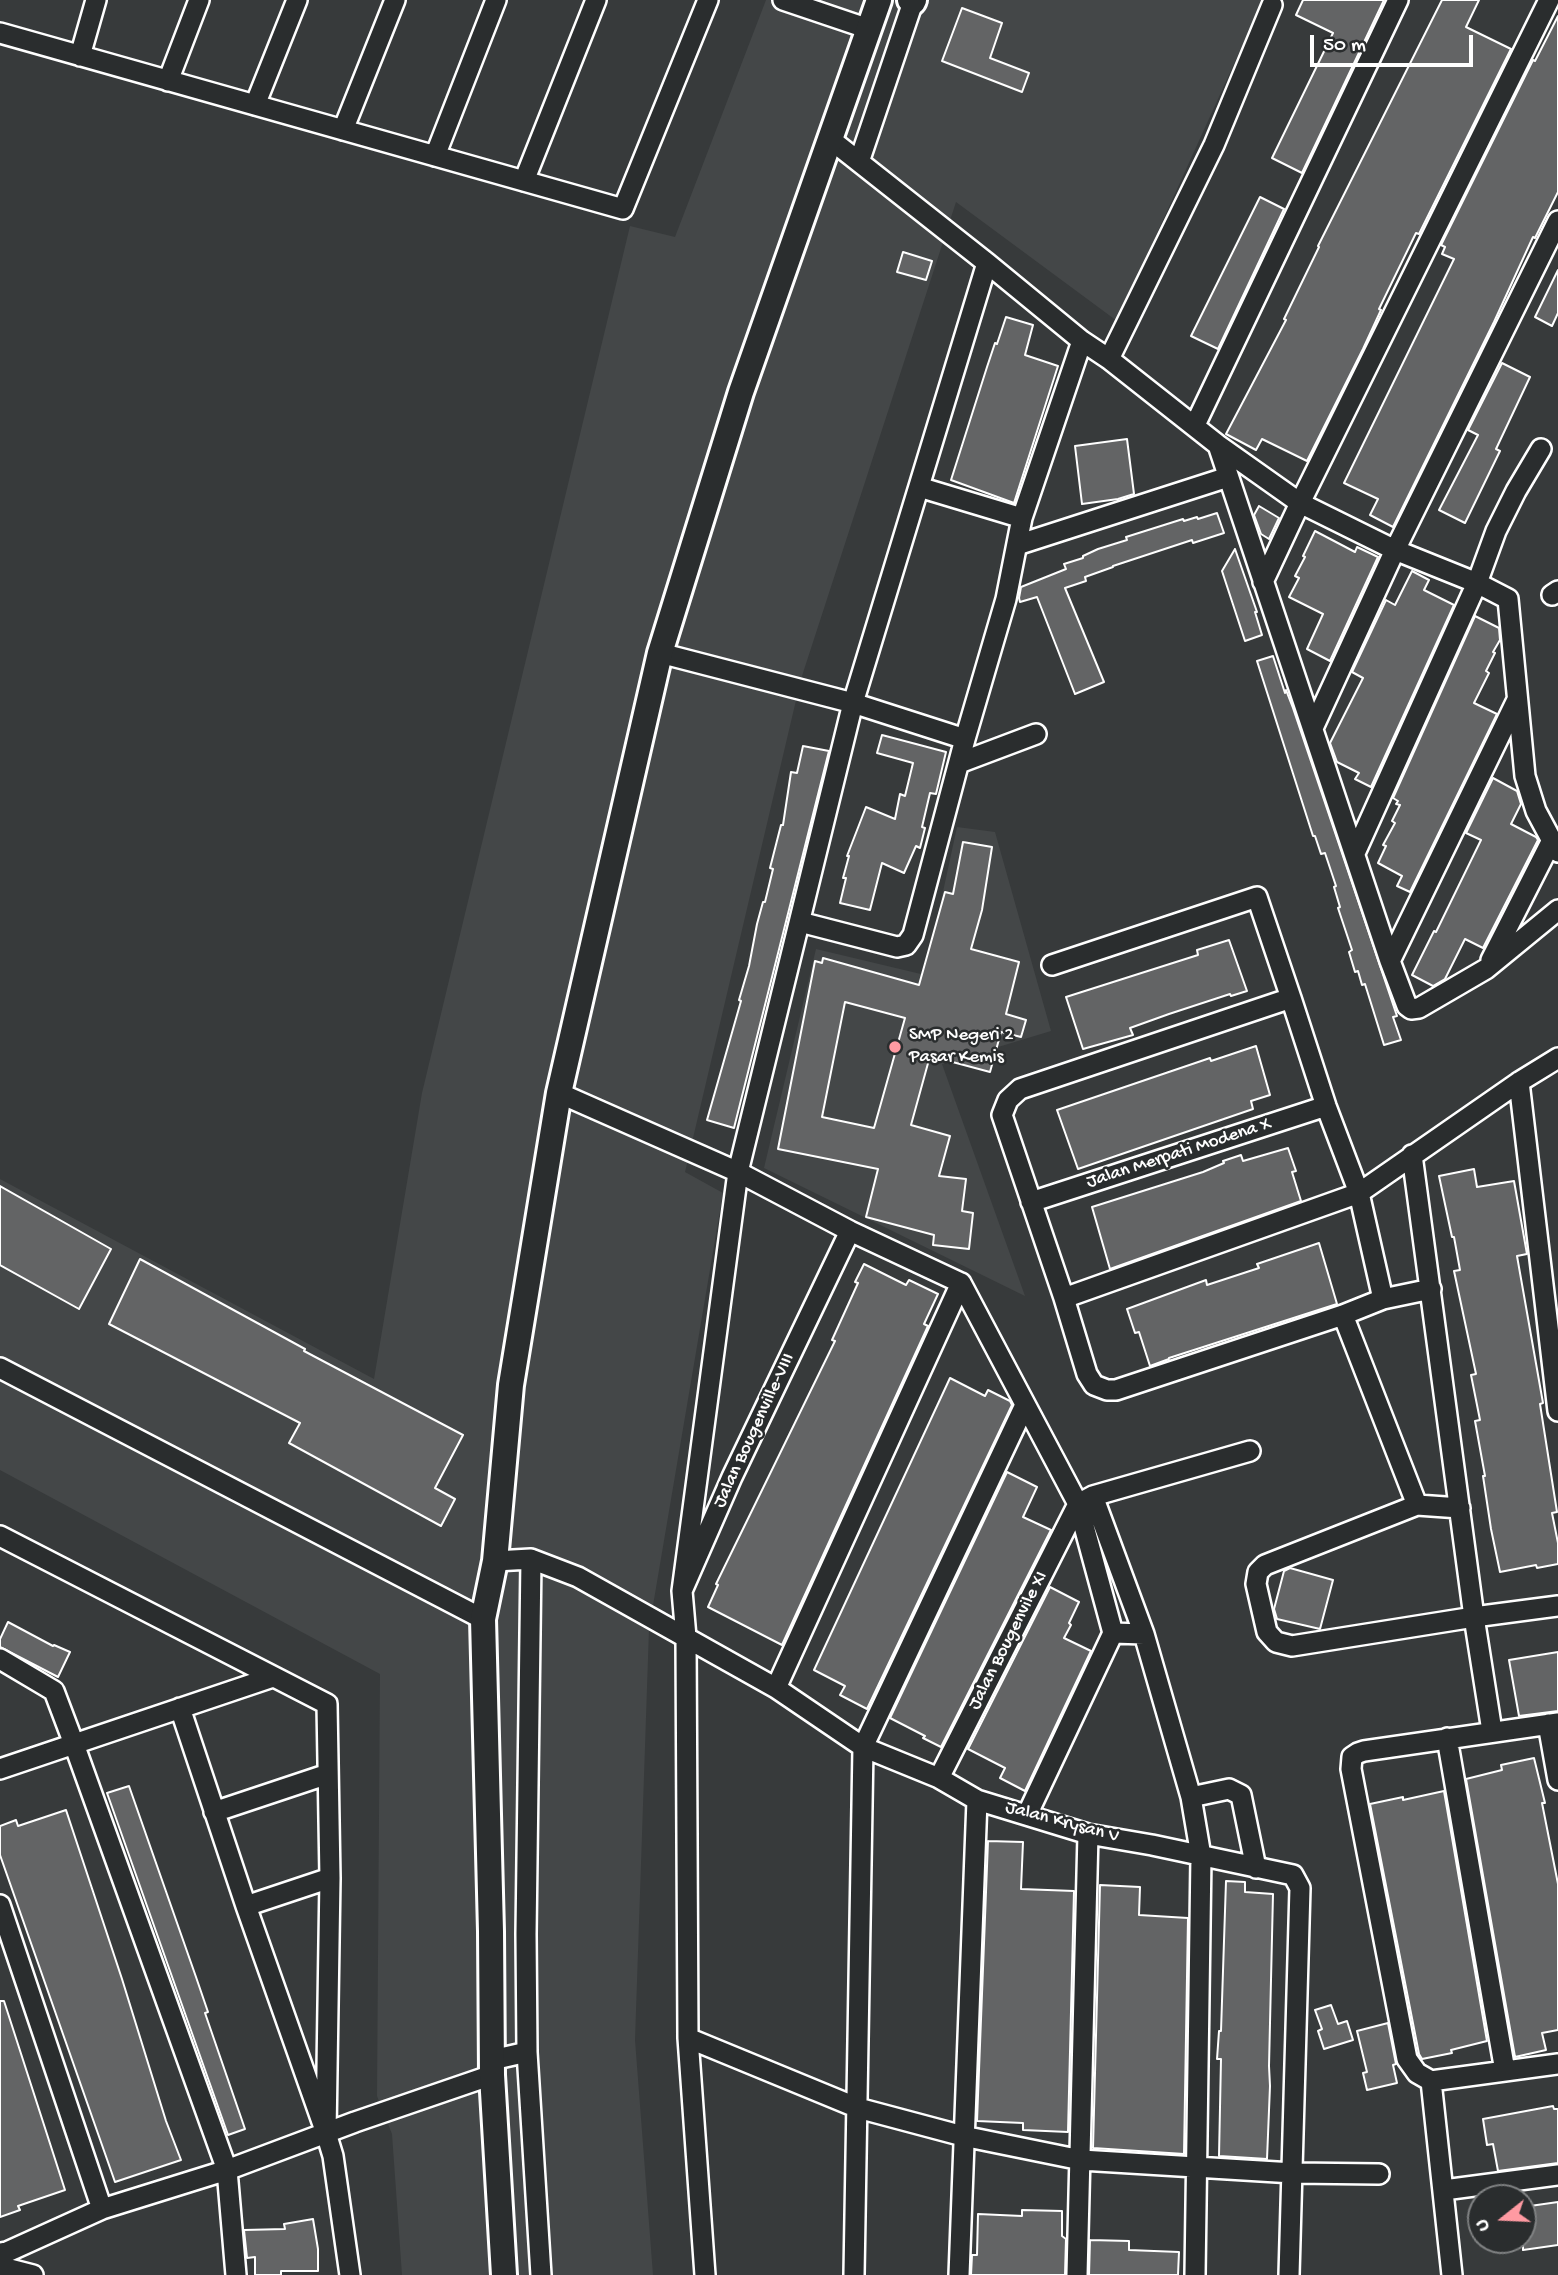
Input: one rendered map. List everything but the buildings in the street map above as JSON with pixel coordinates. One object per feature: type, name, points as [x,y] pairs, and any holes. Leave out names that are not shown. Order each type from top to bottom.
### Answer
[{"type":"street","points":[[80,56],[96,0]]},
{"type":"street","points":[[168,81],[191,0]]},
{"type":"street","points":[[168,81],[200,0]]},
{"type":"street","points":[[255,105],[297,0]]},
{"type":"street","points":[[344,130],[395,0]]},
{"type":"street","points":[[435,156],[496,0]]},
{"type":"street","points":[[524,181],[596,0]]},
{"type":"street","points":[[0,33],[623,209],[708,0]]},
{"type":"street","points":[[783,0],[869,29]]},
{"type":"street","points":[[504,2275],[492,2067],[483,1619],[495,1561],[511,1385],[559,1093],[660,653],[741,392],[879,0]]},
{"type":"street","points":[[1195,425],[1398,0]]},
{"type":"street","points":[[1263,582],[1549,0]]},
{"type":"street","points":[[859,162],[912,1]]},
{"type":"street","points":[[1109,359],[1213,145],[1272,5]]},
{"type":"street","points":[[830,139],[987,262],[1082,341],[1109,359],[1219,446],[1300,503],[1395,550],[1477,583],[1508,599],[1525,776],[1536,811],[1555,847],[1486,969]]},
{"type":"street","points":[[1313,728],[1395,550],[1558,220]]},
{"type":"street","points":[[682,1591],[738,1171],[853,703],[987,262]]},
{"type":"street","points":[[800,922],[897,947],[906,945],[914,935],[965,738],[1006,599],[1022,518],[1082,341]]},
{"type":"street","points":[[1219,446],[1405,1003],[1411,1009],[1419,1008],[1486,969],[1558,910]]},
{"type":"street","points":[[1354,853],[1477,583],[1496,531],[1541,449]]},
{"type":"street","points":[[1017,545],[1228,477]]},
{"type":"street","points":[[919,487],[1022,518]]},
{"type":"street","points":[[660,653],[853,703],[965,738]]},
{"type":"street","points":[[1390,961],[1518,699]]},
{"type":"street","points":[[959,763],[1036,734]]},
{"type":"street","points":[[1052,965],[1258,897],[1326,1107],[1359,1193],[1383,1299]]},
{"type":"street","points":[[1291,998],[1020,1089],[1008,1100],[1002,1115],[1087,1374],[1094,1385],[1116,1390],[1343,1315],[1383,1299],[1431,1289]]},
{"type":"street","points":[[1064,1298],[1359,1193],[1558,1058]]},
{"type":"street","points":[[1519,1082],[1558,1411]]},
{"type":"street","points":[[559,1093],[738,1171],[850,1231],[961,1283],[1025,1405],[1085,1500],[1144,1634],[1191,1797],[1201,1856],[1195,2275]]},
{"type":"street","name":"Jalan Merpati Modena X","points":[[1031,1202],[1326,1107]]},
{"type":"street","points":[[1412,1155],[1474,1617],[1492,1731]]},
{"type":"street","name":"Jalan Bougenville-VIII","points":[[705,2275],[688,2038],[686,1637],[682,1591],[732,1477],[850,1231]]},
{"type":"street","points":[[776,1688],[961,1283]]},
{"type":"street","points":[[1343,1315],[1417,1505]]},
{"type":"street","points":[[0,1368],[483,1619]]},
{"type":"street","points":[[854,2275],[863,1746],[1025,1405]]},
{"type":"street","points":[[1085,1500],[1250,1451]]},
{"type":"street","points":[[1027,1815],[1113,1633],[1085,1500]]},
{"type":"street","name":"Jalan Bougenvile XI","points":[[939,1778],[1085,1500]]},
{"type":"street","points":[[1460,1508],[1417,1505],[1265,1565],[1258,1572],[1256,1584],[1267,1632],[1276,1642],[1292,1646],[1558,1606]]},
{"type":"street","points":[[0,1536],[327,1704],[330,1878],[326,2133]]},
{"type":"street","points":[[495,1561],[531,1559],[527,2052],[541,2275]]},
{"type":"street","name":"Jalan Krysan V","points":[[531,1559],[578,1577],[686,1637],[776,1688],[863,1746],[939,1778],[977,1800],[1088,1834],[1293,1875],[1300,1888],[1289,2275]]},
{"type":"street","points":[[1113,1633],[1144,1634]]},
{"type":"street","points":[[0,1659],[54,1691],[75,1744],[227,2170],[236,2275]]},
{"type":"street","points":[[0,1769],[273,1676]]},
{"type":"street","points":[[180,1708],[333,2156],[350,2275]]},
{"type":"street","points":[[1558,1780],[1553,1723],[1358,1753],[1352,1757],[1351,1769],[1407,2059],[1417,2073],[1432,2081],[1558,2064]]},
{"type":"street","points":[[1447,1738],[1505,2071]]},
{"type":"street","points":[[214,1812],[328,1774]]},
{"type":"street","points":[[1191,1797],[1229,1789],[1241,1795],[1256,1868]]},
{"type":"street","points":[[959,2275],[977,1800]]},
{"type":"street","points":[[1077,2275],[1088,1834]]},
{"type":"street","points":[[246,1906],[330,1878]]},
{"type":"street","points":[[0,1905],[102,2209]]},
{"type":"street","points":[[688,2038],[858,2108],[963,2136],[1081,2160],[1293,2173],[1380,2174]]},
{"type":"street","points":[[2,2261],[102,2209],[227,2170],[527,2052]]},
{"type":"street","points":[[1432,2081],[1452,2275]]},
{"type":"street","points":[[1444,2190],[1558,2175]]},
{"type":"street","points":[[2,2261],[33,2275]]},
{"type":"shaded area","points":[[766,0],[1263,0],[1117,321],[956,202],[801,679],[685,1172],[723,1193],[649,1629],[635,2040],[653,2275],[402,2275],[392,2134],[377,2096],[380,1674],[0,1470],[0,1179],[374,1379],[422,1093],[630,226],[675,237]]},
{"type":"shaded area","name":"SMP Negeri 2 Pasar Kemis","points":[[957,827],[995,832],[1051,1031],[942,1064],[1025,1296],[764,1168],[816,949],[925,975]]},
{"type":"place","name":"SMP Negeri 2 Pasar Kemis","points":[[895,1047]]}]
